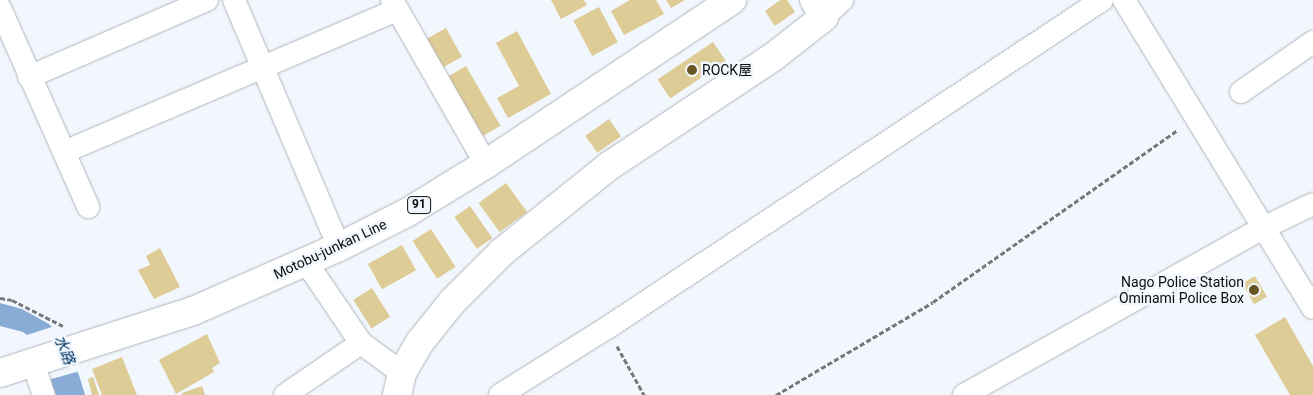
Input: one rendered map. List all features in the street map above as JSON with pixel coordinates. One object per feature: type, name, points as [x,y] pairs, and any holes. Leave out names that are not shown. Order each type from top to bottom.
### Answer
[{"type":"main road","name":"Motobu-junkan Line","points":[[0,373],[193,311],[339,247],[408,212],[486,164],[725,2]]},
{"type":"main road","points":[[399,384],[420,342],[452,302],[502,252],[609,166],[773,57],[827,6]]},
{"type":"street","points":[[30,77],[207,0]]},
{"type":"street","points":[[234,0],[339,247]]},
{"type":"street","points":[[500,395],[607,328],[1102,0]]},
{"type":"street","points":[[1124,0],[1313,308]]},
{"type":"street","points":[[64,152],[263,69],[395,5],[486,164]]},
{"type":"street","points":[[0,8],[88,206]]},
{"type":"street","points":[[1241,92],[1313,42]]},
{"type":"street","points":[[964,395],[1265,227],[1313,204]]},
{"type":"street","points":[[306,262],[361,342],[399,384]]},
{"type":"street","points":[[285,395],[361,342]]},
{"type":"street","points":[[34,361],[44,395]]},
{"type":"path","points":[[776,395],[933,302],[1182,127]]},
{"type":"path","points":[[0,298],[12,300],[70,329],[78,348]]},
{"type":"path","points":[[607,328],[644,395]]},
{"type":"water","name":"水路","points":[[0,303],[22,309],[49,324],[57,332],[79,375],[85,395],[56,395],[34,340],[23,332],[0,326]]},
{"type":"pier","points":[[55,326],[80,371],[48,380],[32,342],[24,336]]},
{"type":"building","points":[[551,0],[584,0],[587,5],[561,19]]},
{"type":"building","points":[[630,0],[656,0],[664,14],[624,35],[611,11]]},
{"type":"building","points":[[666,0],[685,0],[671,8]]},
{"type":"building","points":[[780,0],[787,0],[795,12],[775,26],[765,11]]},
{"type":"building","points":[[599,7],[618,42],[592,56],[573,21]]},
{"type":"building","points":[[446,28],[462,57],[441,68],[425,40]]},
{"type":"building","points":[[517,31],[551,94],[508,118],[497,98],[519,86],[496,43]]},
{"type":"building","name":"ROCK屋","points":[[713,42],[726,61],[670,99],[657,79]]},
{"type":"building","points":[[466,66],[500,126],[481,137],[447,77]]},
{"type":"building","points":[[609,119],[621,136],[597,153],[585,136]]},
{"type":"building","points":[[506,183],[527,212],[500,232],[478,203]]},
{"type":"building","points":[[470,206],[492,238],[477,249],[454,217]]},
{"type":"building","points":[[431,229],[456,267],[437,279],[413,241]]},
{"type":"building","points":[[402,245],[416,270],[382,289],[368,264]]},
{"type":"building","points":[[160,248],[180,287],[154,299],[138,270],[150,265],[146,256]]},
{"type":"building","name":"Nago Police Station Ominami Police Box","points":[[1255,276],[1267,297],[1254,304],[1242,284]]},
{"type":"building","points":[[372,288],[390,317],[371,328],[353,300]]},
{"type":"building","points":[[1285,317],[1313,366],[1313,395],[1290,395],[1255,335]]},
{"type":"building","points":[[207,334],[220,363],[212,368],[214,372],[176,394],[159,360]]},
{"type":"building","points":[[122,357],[137,395],[102,395],[92,369]]},
{"type":"building","points":[[93,377],[99,395],[92,395],[88,379]]},
{"type":"building","points":[[202,386],[205,395],[182,395],[182,393]]},
{"type":"place","name":"ROCK屋","points":[[692,70]]},
{"type":"place","name":"Nago Police Station Ominami Police Box","points":[[1254,290]]}]
